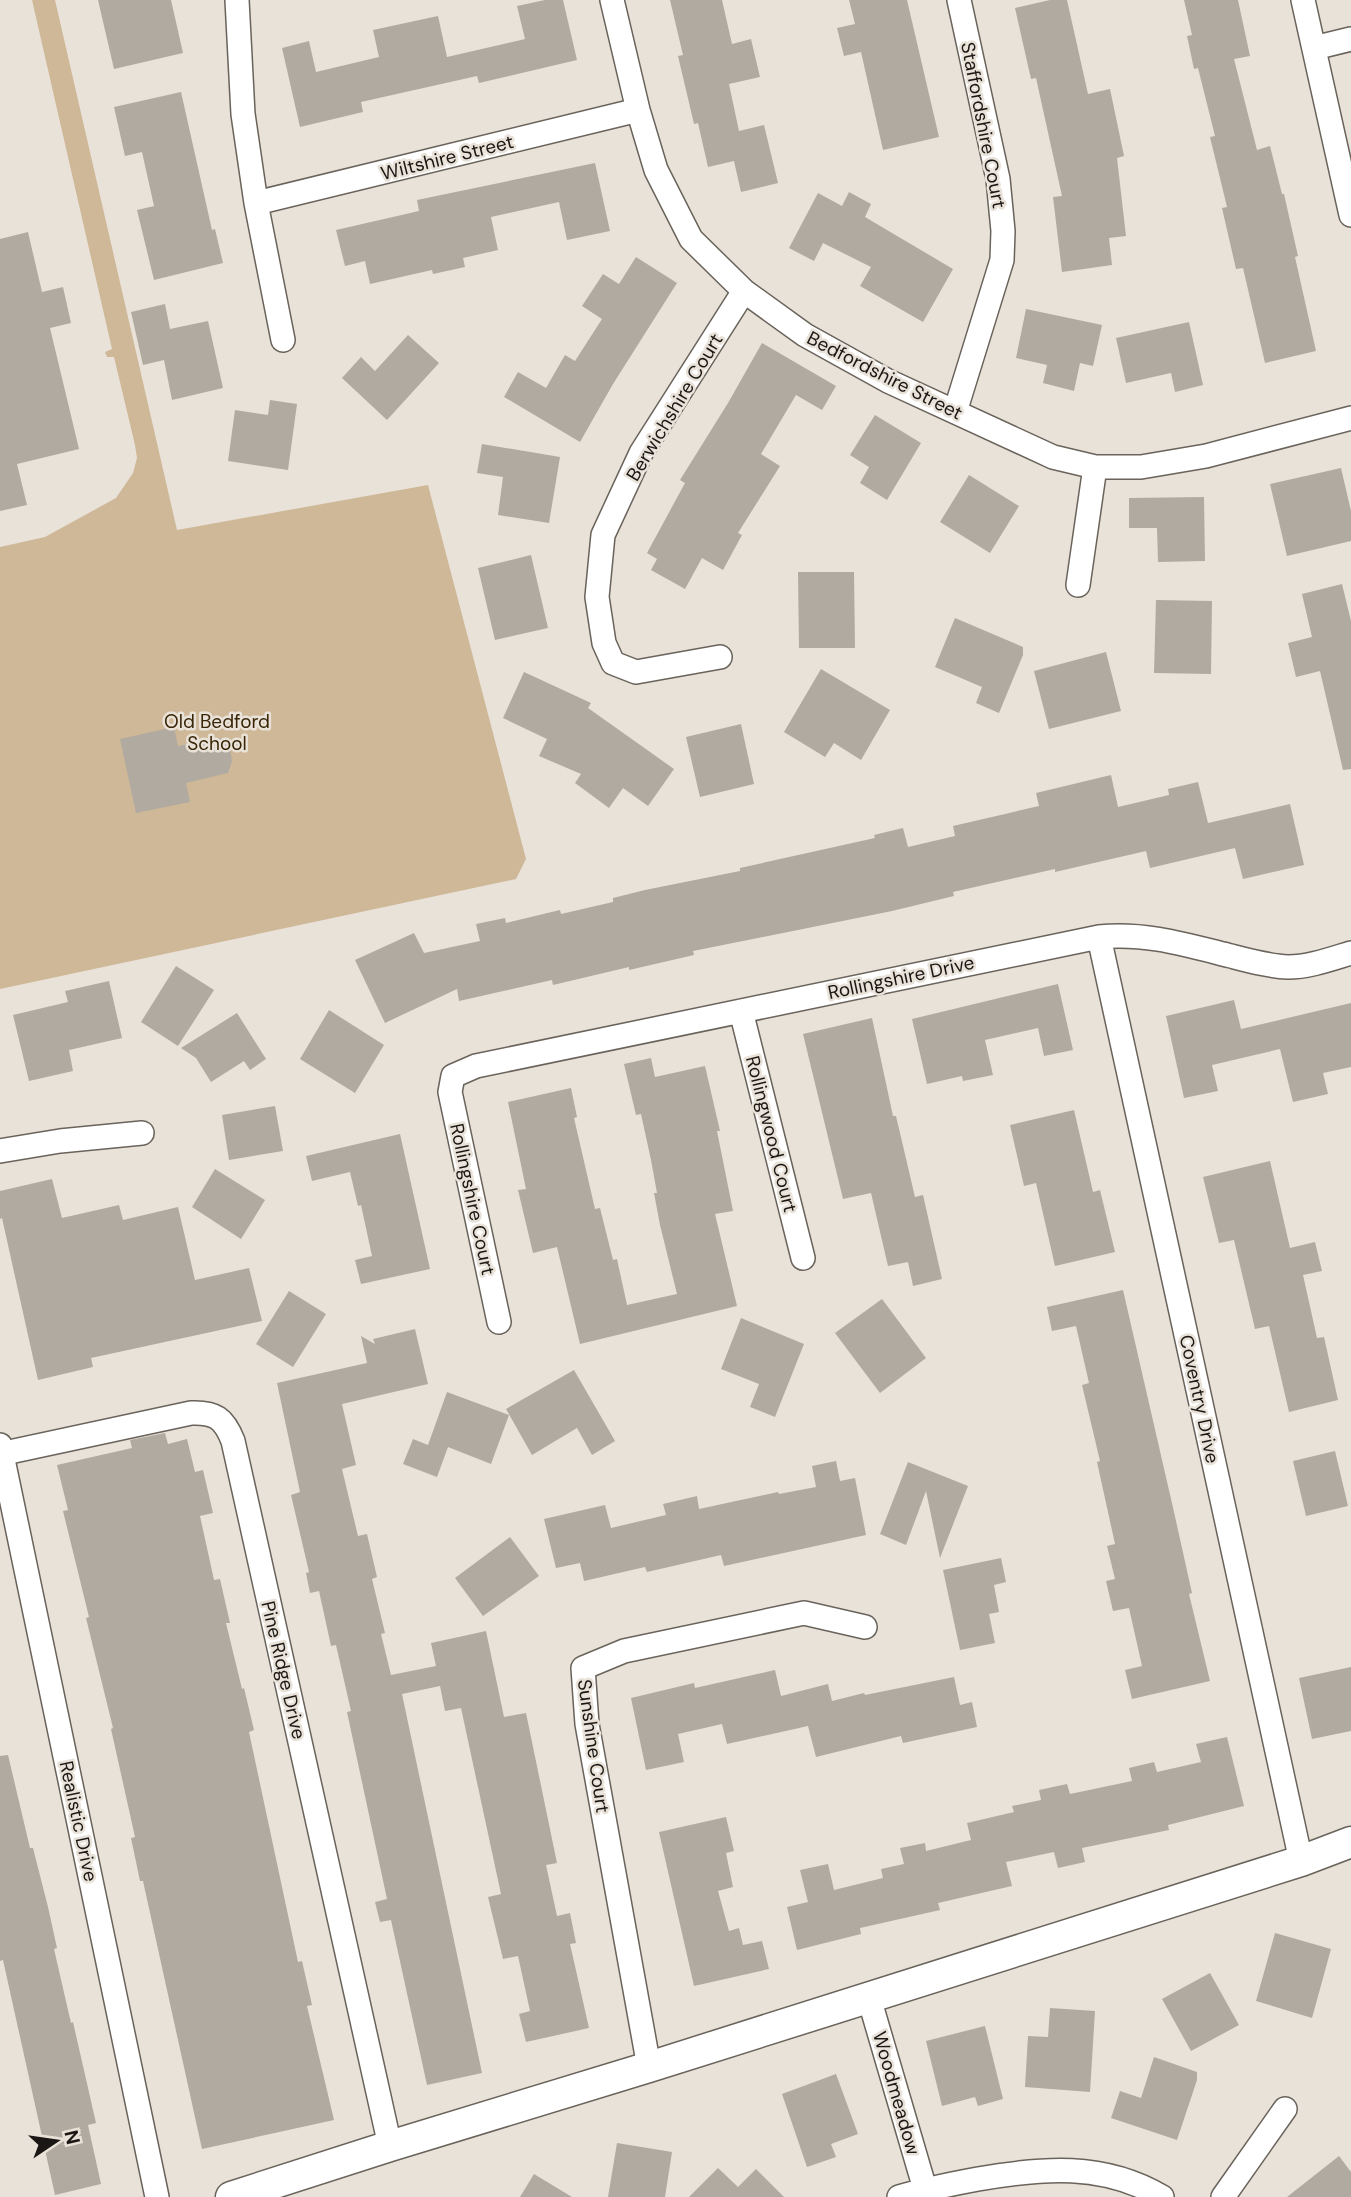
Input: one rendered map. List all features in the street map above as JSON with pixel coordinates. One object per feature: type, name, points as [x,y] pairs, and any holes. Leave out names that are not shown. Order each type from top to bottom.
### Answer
[{"type":"street","points":[[237,0],[243,114],[256,203],[283,340]]},
{"type":"street","name":"Bedfordshire Street","points":[[612,0],[638,110],[656,170],[691,239],[744,291],[804,335],[888,381],[1053,457],[1095,467],[1141,467],[1206,456],[1351,418]]},
{"type":"street","name":"Staffordshire Court","points":[[956,412],[1002,260],[1003,232],[998,179],[959,0]]},
{"type":"street","points":[[1303,0],[1351,215]]},
{"type":"street","points":[[1314,48],[1351,40]]},
{"type":"street","name":"Wiltshire Street","points":[[256,203],[638,110]]},
{"type":"street","name":"Berwichshire Court","points":[[720,657],[636,672],[614,663],[604,643],[597,597],[603,535],[641,453],[744,291]]},
{"type":"street","points":[[1078,585],[1095,467]]},
{"type":"street","name":"Rollingshire Drive","points":[[453,1076],[476,1066],[1099,937],[1124,934],[1174,942],[1268,965],[1292,967],[1351,953]]},
{"type":"street","name":"Coventry Drive","points":[[1099,937],[1301,1861]]},
{"type":"street","name":"Rollingwood Court","points":[[741,1011],[803,1258]]},
{"type":"street","name":"Rollingshire Court","points":[[453,1076],[450,1092],[499,1322]]},
{"type":"street","points":[[0,1151],[60,1141],[142,1133]]},
{"type":"street","name":"Pine Ridge Drive","points":[[1,1451],[191,1413],[206,1412],[216,1416],[229,1428],[390,2146]]},
{"type":"street","name":"Realistic Drive","points":[[1,1451],[157,2197]]},
{"type":"street","name":"Sunshine Court","points":[[649,2067],[587,1724],[583,1668],[624,1651],[804,1613],[865,1627]]},
{"type":"street","points":[[231,2197],[869,1998],[1301,1861],[1351,1842]]},
{"type":"street","name":"Woodmeadow","points":[[869,1998],[925,2189]]},
{"type":"street","points":[[1223,2197],[1285,2109]]},
{"type":"street","points":[[898,2197],[925,2189],[1026,2171],[1071,2170],[1117,2176],[1162,2197]]},
{"type":"green space","name":"Old Bedford School","points":[[32,0],[55,0],[177,530],[428,485],[526,859],[516,879],[0,989],[0,547],[45,537],[116,498],[133,473],[137,458],[114,357],[107,357],[105,352],[112,349]]},
{"type":"building","points":[[98,0],[171,0],[183,53],[114,69]]},
{"type":"building","points":[[545,0],[563,0],[577,60],[479,83],[477,76],[361,102],[363,112],[300,127],[282,48],[309,41],[316,72],[379,57],[373,30],[438,16],[447,57],[525,39],[517,6]]},
{"type":"building","points":[[670,0],[722,0],[732,44],[751,39],[760,77],[729,84],[739,131],[764,125],[778,183],[741,192],[734,161],[708,167],[698,123],[694,124],[678,56],[683,55]]},
{"type":"building","points":[[849,0],[907,0],[939,137],[883,150],[861,52],[844,56],[837,28],[855,24]]},
{"type":"building","points":[[1050,0],[1067,0],[1088,94],[1110,89],[1124,156],[1117,158],[1126,236],[1109,238],[1112,265],[1062,272],[1053,197],[1062,196],[1036,78],[1031,79],[1015,8]]},
{"type":"building","points":[[1184,0],[1238,0],[1250,56],[1234,59],[1257,150],[1270,146],[1284,194],[1316,351],[1265,363],[1243,268],[1236,269],[1222,208],[1227,207],[1210,137],[1215,136],[1198,68],[1194,69],[1187,36],[1192,35]]},
{"type":"building","points":[[181,92],[212,230],[215,229],[223,263],[154,280],[137,210],[154,206],[142,152],[125,156],[114,107]]},
{"type":"building","points":[[595,163],[610,231],[567,240],[559,202],[491,217],[498,250],[463,258],[465,267],[433,274],[432,270],[370,284],[365,261],[345,266],[336,230],[419,211],[417,200]]},
{"type":"building","points":[[849,192],[871,204],[865,217],[953,269],[923,322],[860,286],[871,267],[823,243],[814,261],[789,248],[818,193],[842,206]]},
{"type":"building","points":[[28,232],[42,292],[63,287],[71,323],[50,328],[79,449],[17,464],[27,505],[0,511],[0,239]]},
{"type":"building","points":[[636,257],[677,283],[580,442],[504,397],[518,372],[546,388],[565,355],[575,361],[602,319],[582,306],[603,274],[619,284]]},
{"type":"building","points":[[165,304],[170,329],[208,321],[223,388],[172,400],[164,360],[143,365],[131,312]]},
{"type":"building","points":[[1026,309],[1102,325],[1093,366],[1080,363],[1074,391],[1043,383],[1047,365],[1016,358]]},
{"type":"building","points":[[1189,322],[1203,385],[1175,392],[1171,373],[1126,383],[1116,338]]},
{"type":"building","points":[[408,335],[439,363],[387,420],[342,378],[361,357],[375,371]]},
{"type":"building","points":[[762,343],[836,386],[822,410],[796,395],[761,454],[780,466],[738,533],[742,535],[723,570],[702,558],[685,589],[651,570],[657,559],[647,553],[685,483],[680,480]]},
{"type":"building","points":[[270,400],[297,404],[288,470],[228,461],[235,410],[268,415]]},
{"type":"building","points":[[875,415],[921,443],[887,500],[860,483],[869,467],[850,455]]},
{"type":"building","points":[[482,444],[560,457],[549,523],[498,515],[503,477],[477,473]]},
{"type":"building","points":[[1341,468],[1351,511],[1351,541],[1287,556],[1270,484]]},
{"type":"building","points":[[969,475],[1019,506],[990,553],[940,522]]},
{"type":"building","points":[[1204,497],[1205,561],[1158,562],[1157,528],[1129,528],[1129,498]]},
{"type":"building","points":[[531,555],[548,628],[495,640],[478,568]]},
{"type":"building","points":[[798,572],[854,572],[855,648],[799,648]]},
{"type":"building","points":[[1342,584],[1351,621],[1351,769],[1343,770],[1320,671],[1296,677],[1288,643],[1312,637],[1302,594]]},
{"type":"building","points":[[1156,600],[1212,601],[1211,674],[1154,673]]},
{"type":"building","points":[[955,618],[1023,647],[1023,655],[999,713],[976,703],[982,687],[935,667]]},
{"type":"building","points":[[1106,652],[1121,711],[1049,729],[1034,671]]},
{"type":"building","points":[[821,669],[890,710],[861,760],[834,743],[825,757],[784,732]]},
{"type":"building","points":[[524,672],[591,703],[588,708],[674,769],[648,806],[623,788],[609,808],[575,783],[581,774],[539,756],[547,739],[503,718]]},
{"type":"building","points":[[741,724],[754,784],[700,797],[686,737]]},
{"type":"building","name":"Old Bedford School","points":[[174,727],[178,746],[220,738],[226,742],[232,761],[228,773],[186,783],[190,802],[136,813],[120,739]]},
{"type":"building","points":[[1111,775],[1118,807],[1169,795],[1168,789],[1198,782],[1208,823],[1290,804],[1304,865],[1243,879],[1235,848],[1150,868],[1146,851],[953,892],[954,896],[892,911],[693,951],[694,955],[629,970],[629,967],[553,985],[552,980],[459,1001],[457,989],[385,1023],[355,960],[414,933],[424,953],[480,941],[476,924],[505,918],[506,923],[560,910],[561,914],[613,902],[613,898],[645,890],[740,871],[740,868],[875,838],[874,835],[903,828],[908,847],[955,836],[953,826],[1039,806],[1036,793]]},
{"type":"building","points":[[176,966],[214,990],[178,1046],[141,1022]]},
{"type":"building","points":[[109,981],[122,1038],[69,1050],[73,1071],[29,1081],[13,1015],[68,1002],[65,991]]},
{"type":"building","points":[[1058,984],[1073,1050],[1044,1056],[1038,1028],[985,1040],[993,1075],[963,1081],[962,1076],[927,1084],[912,1019]]},
{"type":"building","points":[[1234,1000],[1241,1029],[1351,1003],[1351,1067],[1323,1073],[1328,1094],[1293,1102],[1280,1049],[1212,1065],[1218,1091],[1184,1098],[1166,1016]]},
{"type":"building","points":[[329,1010],[384,1045],[355,1093],[300,1059]]},
{"type":"building","points":[[237,1013],[266,1059],[250,1070],[244,1061],[211,1082],[196,1058],[181,1048]]},
{"type":"building","points":[[872,1018],[893,1116],[896,1116],[915,1197],[923,1195],[942,1279],[913,1286],[908,1262],[888,1266],[871,1193],[843,1199],[803,1034]]},
{"type":"building","points":[[651,1058],[655,1077],[705,1066],[720,1131],[717,1131],[733,1211],[715,1214],[737,1306],[580,1344],[557,1247],[533,1253],[518,1190],[526,1189],[508,1102],[571,1088],[577,1117],[574,1118],[595,1209],[600,1208],[613,1260],[617,1259],[627,1305],[677,1294],[660,1225],[654,1193],[657,1193],[641,1114],[636,1115],[624,1064]]},
{"type":"building","points":[[275,1106],[283,1151],[229,1160],[222,1115]]},
{"type":"building","points":[[1074,1110],[1093,1192],[1100,1190],[1115,1252],[1055,1266],[1036,1183],[1024,1186],[1010,1125]]},
{"type":"building","points":[[400,1134],[430,1269],[361,1284],[355,1260],[372,1256],[361,1205],[358,1206],[350,1172],[312,1181],[306,1156]]},
{"type":"building","points":[[1270,1161],[1290,1248],[1315,1242],[1322,1271],[1303,1275],[1317,1338],[1324,1337],[1338,1400],[1289,1412],[1269,1326],[1255,1329],[1234,1240],[1219,1243],[1203,1177]]},
{"type":"building","points":[[215,1169],[265,1200],[241,1239],[192,1207]]},
{"type":"building","points":[[52,1179],[62,1218],[119,1205],[123,1220],[178,1207],[195,1280],[249,1268],[262,1321],[91,1358],[93,1367],[38,1380],[2,1218],[0,1219],[0,1191]]},
{"type":"building","points":[[1123,1290],[1210,1681],[1132,1699],[1125,1670],[1142,1666],[1129,1608],[1113,1611],[1106,1581],[1115,1579],[1107,1546],[1115,1544],[1097,1462],[1100,1461],[1082,1385],[1089,1383],[1076,1326],[1052,1331],[1047,1307]]},
{"type":"building","points":[[289,1291],[326,1314],[293,1367],[256,1344]]},
{"type":"building","points":[[882,1299],[926,1358],[880,1393],[835,1333]]},
{"type":"building","points":[[741,1318],[804,1344],[775,1417],[750,1407],[759,1384],[721,1369]]},
{"type":"building","points":[[415,1329],[428,1384],[342,1404],[356,1465],[342,1469],[358,1536],[367,1534],[377,1577],[372,1579],[385,1633],[381,1634],[391,1675],[436,1666],[431,1643],[486,1631],[504,1717],[526,1713],[557,1863],[546,1865],[557,1916],[570,1913],[576,1943],[570,1944],[589,2028],[526,2042],[519,2014],[530,2011],[518,1956],[503,1959],[488,1897],[501,1894],[461,1708],[445,1711],[440,1686],[402,1694],[482,2073],[427,2085],[391,1920],[380,1922],[375,1902],[387,1899],[347,1712],[351,1711],[336,1645],[331,1646],[319,1591],[310,1593],[306,1573],[309,1572],[291,1495],[300,1492],[277,1383],[367,1363],[361,1336],[375,1344],[373,1339]]},
{"type":"building","points":[[574,1370],[615,1441],[592,1455],[577,1428],[532,1455],[506,1409]]},
{"type":"building","points":[[447,1392],[509,1415],[491,1464],[448,1447],[437,1477],[403,1464],[413,1439],[428,1445]]},
{"type":"building","points":[[165,1433],[168,1444],[187,1439],[195,1472],[203,1470],[213,1513],[200,1516],[214,1580],[220,1579],[230,1623],[226,1623],[254,1730],[249,1732],[298,1962],[302,1961],[312,2005],[307,2006],[334,2120],[202,2149],[143,1881],[140,1881],[131,1838],[135,1837],[111,1729],[113,1728],[86,1618],[89,1617],[63,1511],[68,1510],[57,1465],[132,1448],[130,1440]]},
{"type":"building","points":[[1335,1451],[1348,1506],[1306,1516],[1293,1461]]},
{"type":"building","points":[[836,1461],[840,1481],[855,1478],[866,1535],[724,1566],[721,1555],[647,1572],[645,1567],[584,1581],[580,1563],[556,1568],[544,1519],[605,1505],[611,1528],[666,1515],[663,1504],[697,1496],[699,1509],[778,1492],[779,1494],[816,1487],[812,1466]]},
{"type":"building","points":[[908,1462],[968,1486],[940,1558],[926,1491],[906,1545],[880,1534]]},
{"type":"building","points":[[510,1537],[539,1576],[483,1616],[455,1578]]},
{"type":"building","points":[[1001,1558],[1006,1582],[994,1585],[999,1612],[989,1614],[995,1643],[960,1650],[943,1570]]},
{"type":"building","points":[[1351,1667],[1351,1731],[1312,1739],[1299,1678]]},
{"type":"building","points":[[775,1670],[781,1696],[828,1684],[832,1701],[954,1677],[960,1705],[972,1702],[977,1727],[903,1743],[901,1736],[816,1757],[808,1726],[727,1744],[722,1724],[678,1734],[684,1762],[646,1770],[631,1698],[694,1683],[695,1688]]},
{"type":"building","points":[[1227,1737],[1244,1806],[1168,1825],[1169,1830],[1082,1848],[1085,1862],[1058,1868],[1054,1852],[1006,1862],[1012,1886],[938,1903],[940,1910],[860,1928],[861,1934],[797,1950],[787,1907],[808,1902],[800,1870],[828,1864],[834,1890],[883,1878],[881,1869],[904,1864],[900,1848],[925,1843],[926,1851],[971,1840],[967,1823],[1014,1812],[1012,1806],[1041,1800],[1039,1790],[1067,1784],[1070,1794],[1132,1781],[1129,1768],[1154,1762],[1157,1772],[1201,1762],[1196,1744]]},
{"type":"building","points":[[8,1755],[30,1848],[33,1848],[48,1907],[57,1948],[54,1949],[96,2123],[88,2125],[101,2184],[55,2195],[3,1960],[0,1961],[0,1756]]},
{"type":"building","points":[[726,1817],[734,1851],[726,1853],[733,1887],[718,1891],[729,1931],[739,1928],[743,1945],[762,1941],[769,1969],[694,1986],[659,1832]]},
{"type":"building","points":[[1275,1933],[1331,1949],[1312,2018],[1256,2001]]},
{"type":"building","points":[[1210,1973],[1239,2025],[1191,2051],[1162,1999]]},
{"type":"building","points":[[1050,2008],[1095,2011],[1090,2092],[1025,2087],[1028,2036],[1048,2037]]},
{"type":"building","points":[[985,2026],[1003,2099],[978,2106],[975,2097],[942,2106],[926,2041]]},
{"type":"building","points":[[1154,2057],[1197,2072],[1197,2080],[1177,2140],[1111,2118],[1120,2091],[1141,2098]]},
{"type":"building","points":[[836,2074],[858,2134],[831,2144],[836,2157],[807,2167],[782,2094]]},
{"type":"building","points":[[617,2143],[672,2152],[665,2197],[608,2197]]},
{"type":"building","points":[[1339,2156],[1351,2172],[1351,2197],[1287,2197]]},
{"type":"building","points":[[718,2168],[738,2187],[756,2169],[784,2197],[689,2197]]},
{"type":"building","points":[[534,2174],[572,2197],[520,2197]]}]
